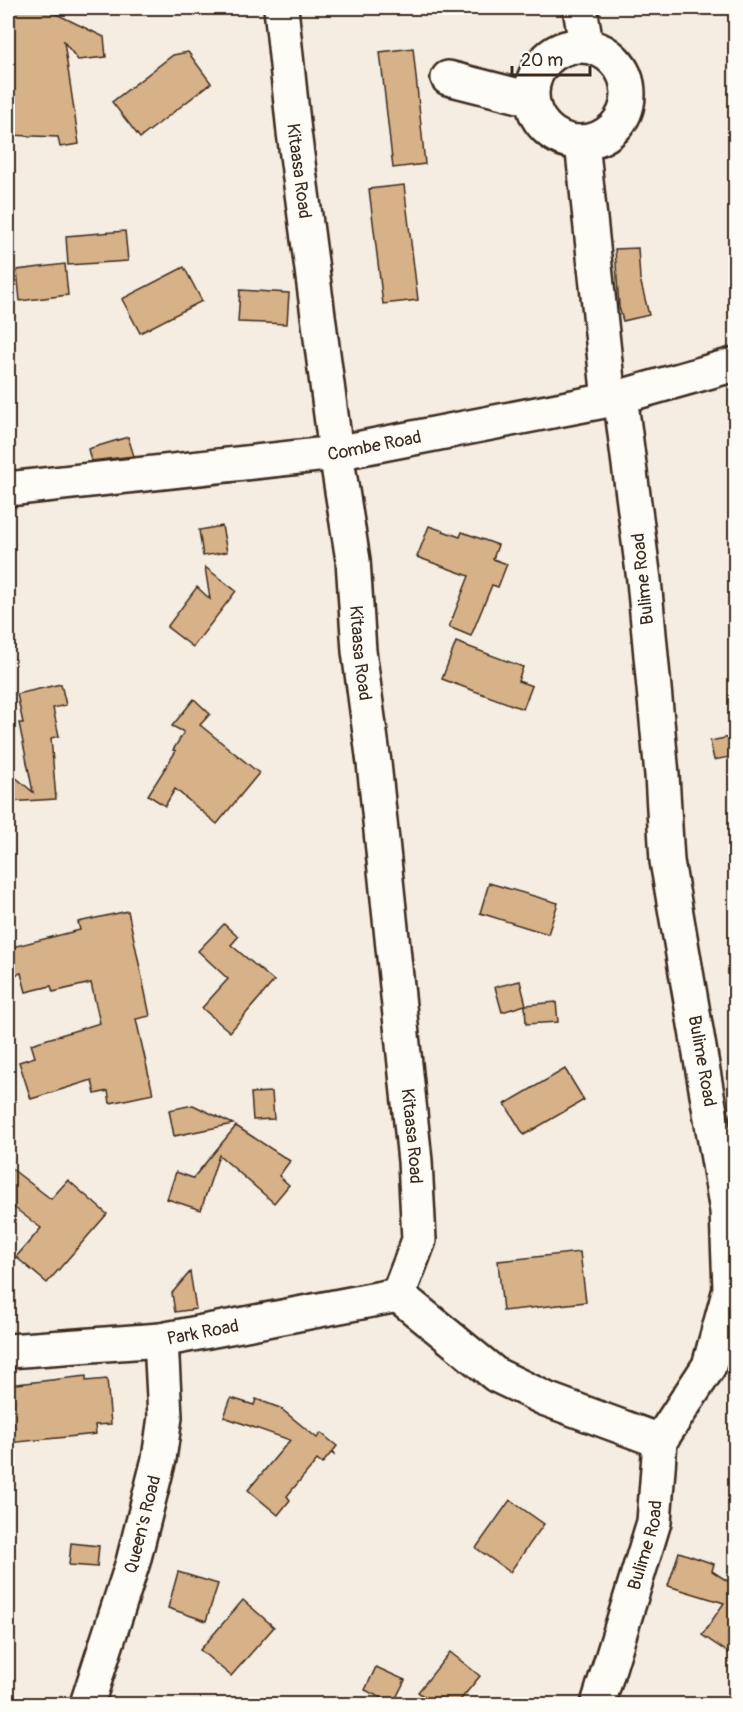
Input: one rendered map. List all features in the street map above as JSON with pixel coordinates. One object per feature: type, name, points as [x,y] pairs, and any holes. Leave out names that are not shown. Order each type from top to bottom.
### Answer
[{"type":"street","name":"Kitaasa Road","points":[[281,8],[294,132],[336,453],[354,560],[359,651],[374,763],[415,1161],[419,1240],[398,1295]]},
{"type":"street","points":[[580,8],[586,45]]},
{"type":"street","points":[[586,45],[608,54],[624,72],[629,96],[622,118],[605,135],[582,142],[558,137],[540,122],[531,99],[534,78],[545,59],[564,48],[586,45]]},
{"type":"street","points":[[448,78],[531,99]]},
{"type":"street","name":"Bulime Road","points":[[582,142],[615,398],[645,580],[662,765],[668,861],[727,1210],[730,1289],[709,1366],[660,1441],[654,1522],[598,1704]]},
{"type":"street","name":"Combe Road","points":[[8,489],[336,453],[615,398],[735,364]]},
{"type":"street","points":[[398,1295],[496,1375],[546,1399],[660,1441]]},
{"type":"street","name":"Park Road","points":[[8,1351],[161,1340],[398,1295]]},
{"type":"street","name":"Queen's Road","points":[[87,1704],[134,1562],[159,1459],[165,1417],[161,1340]]},
{"type":"building","points":[[11,8],[44,8],[104,37],[106,57],[78,60],[64,42],[79,144],[60,147],[58,137],[8,135],[8,98],[11,98]]},
{"type":"building","points":[[413,48],[425,164],[393,168],[380,52]]},
{"type":"building","points":[[188,52],[211,83],[140,138],[112,102],[173,55]]},
{"type":"building","points":[[404,185],[418,300],[383,304],[369,189]]},
{"type":"building","points":[[125,231],[128,261],[68,265],[66,236]]},
{"type":"building","points":[[638,248],[640,279],[649,315],[623,321],[619,307],[615,249]]},
{"type":"building","points":[[65,264],[68,295],[20,301],[17,270]]},
{"type":"building","points":[[184,267],[202,301],[140,333],[122,299]]},
{"type":"building","points":[[240,290],[289,293],[287,324],[238,322]]},
{"type":"building","points":[[128,437],[134,456],[91,461],[88,449]]},
{"type":"building","points":[[222,526],[227,552],[203,556],[199,530]]},
{"type":"building","points":[[429,526],[460,537],[462,532],[498,545],[493,559],[507,564],[498,587],[492,585],[471,636],[449,627],[469,576],[417,557]]},
{"type":"building","points":[[205,567],[236,591],[193,647],[167,627],[197,587],[210,599]]},
{"type":"building","points":[[456,642],[523,667],[518,681],[532,686],[523,709],[442,679]]},
{"type":"building","points":[[61,684],[66,705],[53,708],[59,736],[51,738],[56,799],[8,802],[8,771],[33,792],[19,723],[23,723],[17,694]]},
{"type":"building","points":[[194,699],[210,714],[200,725],[259,773],[217,824],[175,789],[165,806],[148,795],[176,751],[173,750],[184,732],[172,726]]},
{"type":"building","points":[[735,736],[735,756],[714,760],[710,741]]},
{"type":"building","points":[[489,883],[558,903],[548,934],[480,913]]},
{"type":"building","points":[[128,911],[150,1016],[136,1019],[153,1094],[110,1103],[108,1091],[95,1094],[92,1080],[31,1099],[19,1062],[35,1057],[31,1044],[100,1023],[91,983],[53,992],[51,986],[26,992],[21,973],[11,976],[8,948],[80,930],[78,922]]},
{"type":"building","points":[[224,924],[238,937],[231,945],[274,981],[230,1032],[202,1008],[228,979],[198,951]]},
{"type":"building","points":[[520,981],[526,1005],[556,1002],[558,1022],[526,1024],[525,1005],[502,1012],[495,987]]},
{"type":"building","points":[[565,1069],[584,1100],[524,1135],[505,1104]]},
{"type":"building","points":[[272,1092],[274,1119],[253,1120],[251,1093]]},
{"type":"building","points":[[193,1105],[233,1124],[174,1136],[169,1110]]},
{"type":"building","points":[[236,1126],[290,1161],[279,1176],[289,1185],[274,1203],[219,1155],[201,1210],[167,1199],[176,1172],[193,1178]]},
{"type":"building","points":[[8,1166],[51,1199],[68,1180],[107,1214],[47,1283],[16,1257],[41,1228],[8,1203]]},
{"type":"building","points":[[580,1252],[586,1302],[503,1311],[498,1261]]},
{"type":"building","points":[[190,1272],[196,1309],[175,1312],[172,1293]]},
{"type":"building","points":[[86,1376],[86,1381],[107,1379],[111,1424],[95,1425],[96,1434],[8,1443],[8,1385]]},
{"type":"building","points":[[231,1398],[254,1405],[256,1399],[280,1408],[317,1438],[321,1433],[337,1446],[333,1451],[334,1455],[331,1453],[322,1464],[317,1460],[287,1496],[290,1500],[278,1515],[248,1490],[290,1440],[224,1417]]},
{"type":"building","points":[[510,1500],[544,1524],[510,1572],[476,1548]]},
{"type":"building","points":[[71,1543],[99,1546],[97,1567],[69,1565]]},
{"type":"building","points":[[679,1552],[714,1564],[712,1571],[735,1586],[735,1657],[702,1635],[724,1603],[668,1586]]},
{"type":"building","points":[[178,1572],[218,1584],[206,1621],[168,1608]]},
{"type":"building","points":[[243,1600],[274,1627],[231,1676],[200,1650]]},
{"type":"building","points":[[450,1652],[480,1676],[457,1704],[434,1704],[418,1692]]},
{"type":"building","points":[[376,1667],[405,1680],[393,1704],[365,1690]]}]
